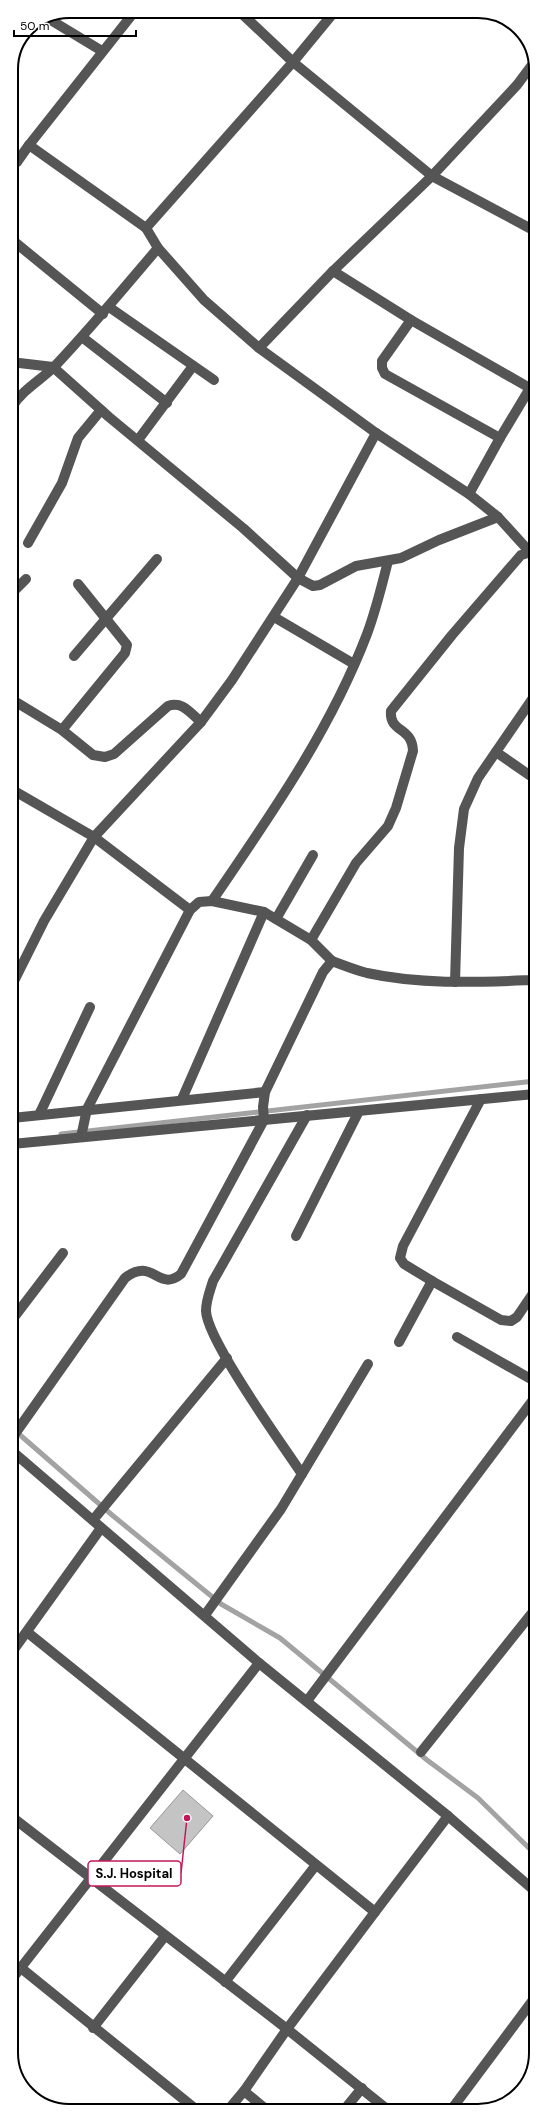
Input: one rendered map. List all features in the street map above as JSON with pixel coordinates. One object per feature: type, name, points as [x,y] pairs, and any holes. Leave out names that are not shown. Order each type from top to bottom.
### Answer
[{"type":"street","points":[[18,159],[129,18]]},
{"type":"street","points":[[247,18],[293,62],[432,176],[529,228]]},
{"type":"street","points":[[146,228],[293,62],[329,18]]},
{"type":"street","points":[[53,21],[102,51]]},
{"type":"street","points":[[259,348],[333,271],[432,176],[517,85],[529,69]]},
{"type":"street","points":[[29,145],[146,228],[158,248],[204,300],[259,348],[376,432],[469,494],[498,517],[529,548]]},
{"type":"street","points":[[18,244],[106,311],[214,380]]},
{"type":"street","points":[[18,400],[34,382],[53,367],[106,311],[158,248]]},
{"type":"street","points":[[333,271],[411,320],[529,387]]},
{"type":"street","points":[[411,320],[382,360],[382,368],[385,374],[500,438]]},
{"type":"street","points":[[82,337],[167,403]]},
{"type":"street","points":[[18,363],[53,367],[101,410],[243,528],[298,578],[313,586],[356,566],[412,554],[439,540],[498,517]]},
{"type":"street","points":[[138,440],[167,403],[193,366]]},
{"type":"street","points":[[469,494],[500,438],[529,394]]},
{"type":"street","points":[[28,543],[62,483],[78,438],[101,410]]},
{"type":"street","points":[[18,974],[44,921],[94,837],[201,722],[274,617],[298,578],[376,432]]},
{"type":"street","points":[[311,940],[356,863],[388,826],[396,808],[413,751],[413,742],[408,735],[390,719],[391,711],[452,635],[521,555],[529,552]]},
{"type":"street","points":[[74,656],[157,559]]},
{"type":"street","points":[[212,901],[304,763],[334,709],[367,633],[388,560]]},
{"type":"street","points":[[18,587],[26,579]]},
{"type":"street","points":[[62,730],[125,653],[127,645],[123,638],[78,584]]},
{"type":"street","points":[[274,617],[354,664]]},
{"type":"street","points":[[18,703],[62,730],[93,755],[105,757],[114,754],[168,706],[175,704],[182,705],[201,722]]},
{"type":"street","points":[[454,982],[459,848],[464,809],[478,778],[529,704]]},
{"type":"street","points":[[496,752],[529,775]]},
{"type":"street","points":[[18,793],[94,837],[190,910]]},
{"type":"street","points":[[276,919],[314,855]]},
{"type":"street","points":[[82,1137],[87,1109],[190,910],[199,902],[212,901],[264,912],[311,940],[332,961],[366,972],[410,980],[454,982],[529,980]]},
{"type":"street","points":[[182,1099],[264,912]]},
{"type":"street","points":[[18,1430],[125,1278],[135,1270],[147,1270],[164,1280],[174,1280],[181,1274],[264,1120],[264,1094],[323,972],[332,961]]},
{"type":"street","points":[[39,1114],[90,1007]]},
{"type":"street","points":[[18,1117],[182,1099],[264,1094]]},
{"type":"street","points":[[18,1143],[529,1095]]},
{"type":"street","points":[[481,1099],[403,1246],[400,1258],[404,1264],[501,1320],[511,1321],[517,1317],[529,1299]]},
{"type":"street","points":[[296,1236],[359,1111]]},
{"type":"street","points":[[302,1474],[227,1358],[209,1324],[206,1312],[208,1297],[213,1281],[307,1115]]},
{"type":"street","points":[[18,1312],[64,1253]]},
{"type":"street","points":[[399,1342],[432,1281]]},
{"type":"street","points":[[457,1337],[529,1378]]},
{"type":"street","points":[[93,1520],[227,1358]]},
{"type":"street","points":[[205,1615],[281,1509],[368,1364]]},
{"type":"street","points":[[310,1697],[529,1405]]},
{"type":"street","points":[[18,1456],[205,1615],[258,1663],[310,1697],[529,1886]]},
{"type":"street","points":[[18,1644],[101,1528]]},
{"type":"street","points":[[421,1752],[529,1617]]},
{"type":"street","points":[[27,1632],[375,1912]]},
{"type":"street","points":[[18,1972],[185,1759],[258,1663]]},
{"type":"street","points":[[233,2104],[244,2091],[287,2029],[448,1816]]},
{"type":"street","points":[[18,1822],[287,2029],[381,2104]]},
{"type":"street","points":[[225,1982],[316,1865]]},
{"type":"street","points":[[93,2028],[165,1936]]},
{"type":"street","points":[[21,1968],[93,2028],[190,2104]]},
{"type":"street","points":[[455,2104],[529,2005]]},
{"type":"street","points":[[349,2104],[362,2088]]},
{"type":"street","points":[[244,2091],[260,2104]]},
{"type":"building","points":[[183,1790],[213,1816],[180,1854],[150,1828]]},
{"type":"waterway","points":[[61,1134],[529,1082]]},
{"type":"waterway","points":[[18,1433],[112,1515],[221,1604],[280,1638],[427,1760],[478,1798],[529,1848]]},
{"type":"place","name":"S.J. Hospital","points":[[187,1818]]}]
